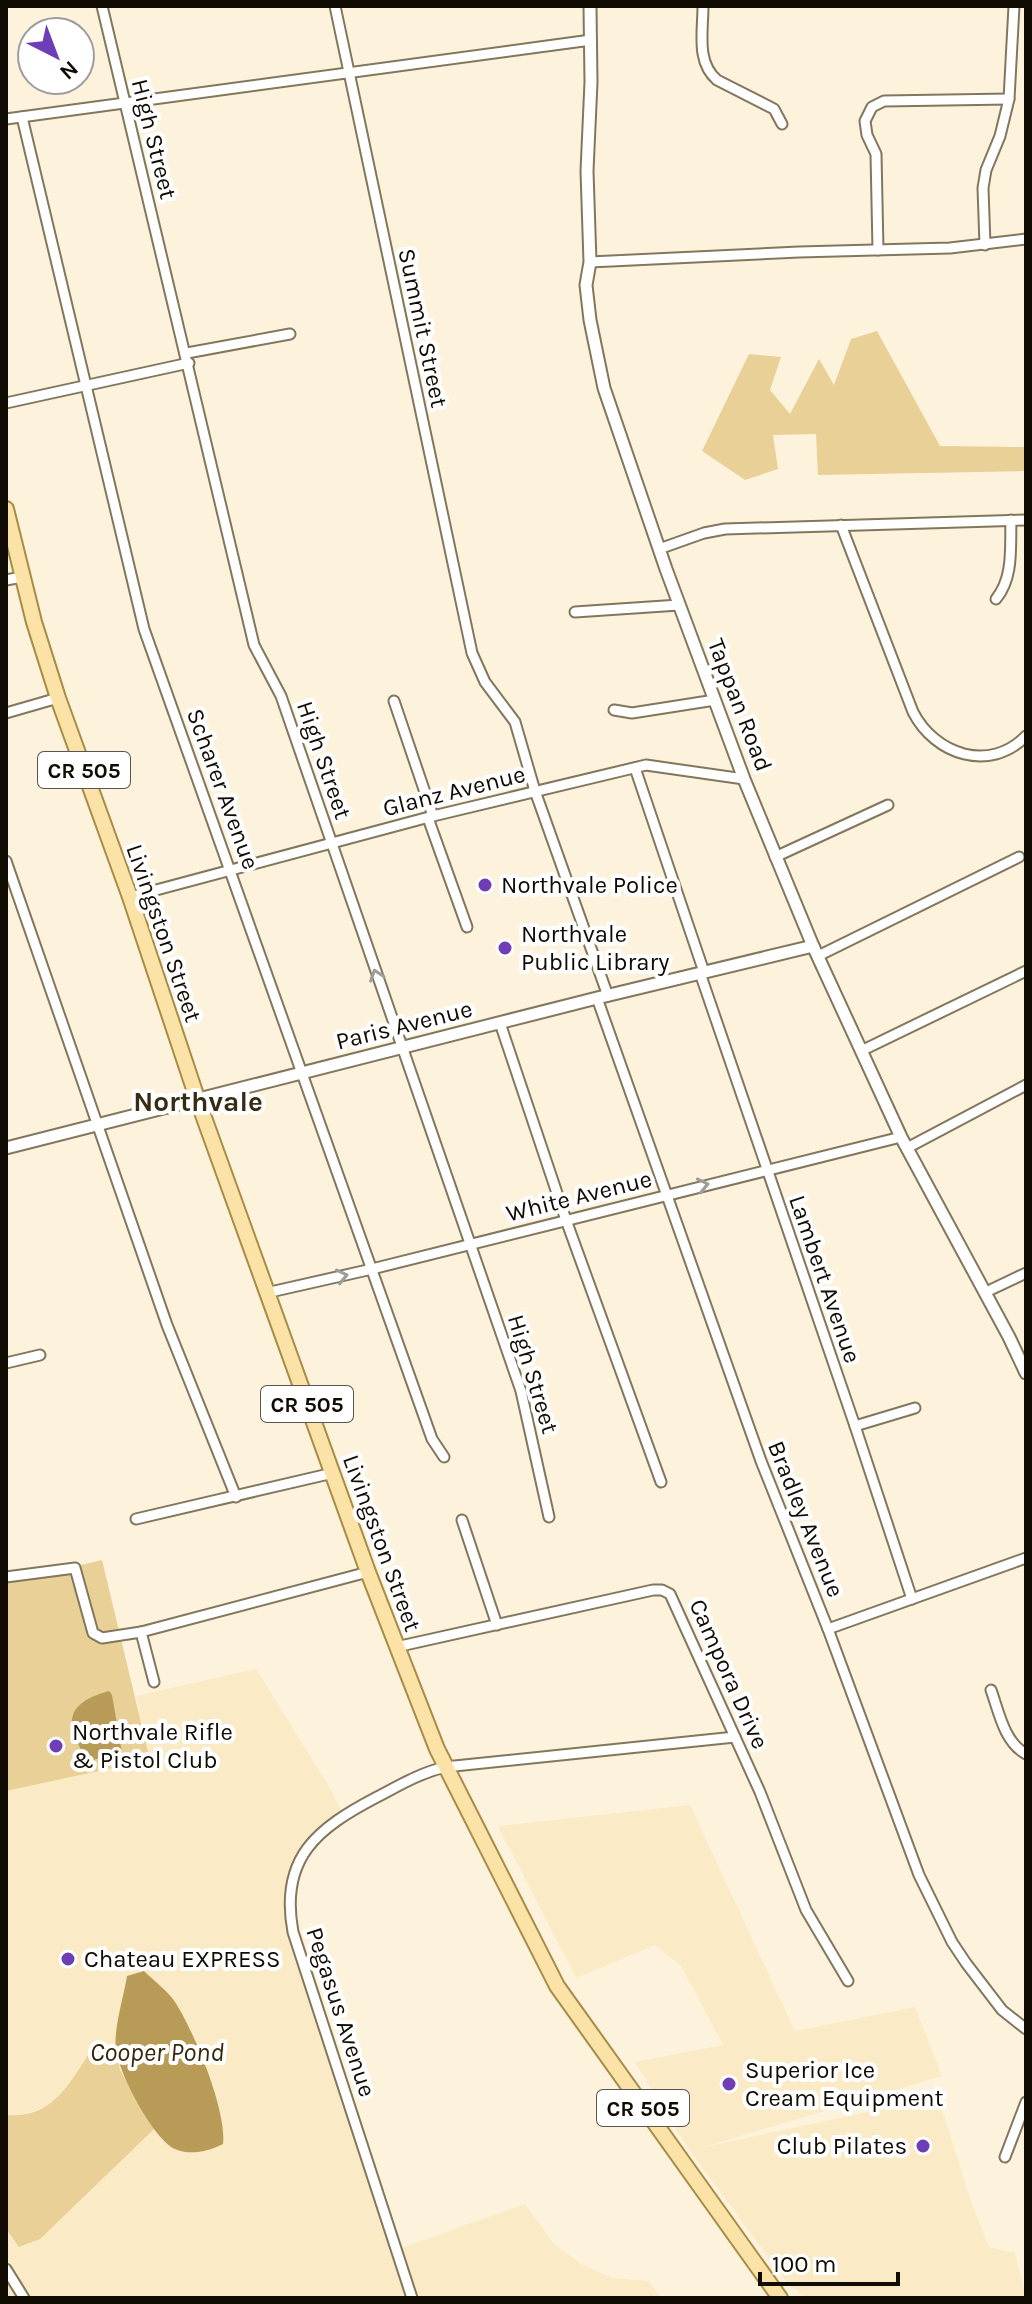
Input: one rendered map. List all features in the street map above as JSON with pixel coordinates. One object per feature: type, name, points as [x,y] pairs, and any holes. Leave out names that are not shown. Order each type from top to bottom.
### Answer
[{"type":"main road","name":"Livingston Street","points":[[6,509],[22,577],[58,698],[130,897],[198,1101],[368,1572],[445,1767],[561,1992],[780,2298]]},
{"type":"street","name":"High Street","points":[[102,6],[254,645],[281,696],[521,1391],[549,1517]]},
{"type":"street","name":"Summit Street","points":[[335,6],[474,659]]},
{"type":"street","name":"Tappan Road","points":[[590,6],[587,171],[590,262],[586,285],[604,388],[679,605],[775,857],[904,1142],[986,1292],[1026,1373]]},
{"type":"street","points":[[703,6],[703,57],[710,74],[774,109],[782,124]]},
{"type":"street","points":[[985,245],[983,188],[1009,99],[1014,6]]},
{"type":"street","points":[[6,119],[591,40]]},
{"type":"street","points":[[878,250],[876,154],[865,128],[867,113],[872,107],[884,101],[1009,99]]},
{"type":"street","name":"Scharer Avenue","points":[[22,117],[144,629],[432,1439],[444,1457]]},
{"type":"street","points":[[590,262],[985,245],[1026,239]]},
{"type":"street","points":[[6,403],[87,386],[290,334]]},
{"type":"street","points":[[996,599],[1009,571],[1011,520]]},
{"type":"street","points":[[659,549],[725,529],[1026,520]]},
{"type":"street","points":[[841,525],[913,712],[927,734],[949,750],[975,757],[1009,750],[1026,736]]},
{"type":"street","points":[[6,580],[22,577]]},
{"type":"street","points":[[575,612],[679,605]]},
{"type":"street","name":"Bradley Avenue","points":[[474,659],[485,682],[515,722],[667,1194],[761,1461],[828,1629],[919,1875],[952,1942],[996,2003],[1026,2029]]},
{"type":"street","points":[[6,713],[58,698]]},
{"type":"street","points":[[614,710],[632,713],[715,700]]},
{"type":"street","points":[[394,701],[467,927]]},
{"type":"street","name":"Glanz Avenue","points":[[130,897],[331,842],[646,765],[744,779]]},
{"type":"street","name":"Lambert Avenue","points":[[635,768],[766,1170],[912,1599]]},
{"type":"street","points":[[775,857],[888,805]]},
{"type":"street","name":"Paris Avenue","points":[[6,1148],[702,972],[816,951],[1019,857]]},
{"type":"street","points":[[6,861],[167,1325],[236,1497]]},
{"type":"street","points":[[861,1051],[1026,971]]},
{"type":"street","points":[[500,1023],[566,1220],[661,1482]]},
{"type":"street","name":"White Avenue","points":[[266,1293],[766,1170],[904,1142],[1026,1085]]},
{"type":"street","points":[[986,1292],[1026,1273]]},
{"type":"street","points":[[6,1363],[40,1355]]},
{"type":"street","points":[[855,1426],[915,1408]]},
{"type":"street","points":[[136,1519],[333,1473]]},
{"type":"street","points":[[462,1520],[497,1625]]},
{"type":"street","points":[[828,1629],[1026,1558]]},
{"type":"street","points":[[6,1577],[75,1568],[93,1633],[102,1638],[141,1632],[368,1572]]},
{"type":"street","points":[[662,1576],[662,1590]]},
{"type":"street","name":"Campora Drive","points":[[396,1647],[662,1590],[674,1601],[760,1792],[806,1910],[848,1981]]},
{"type":"street","points":[[141,1632],[154,1682]]},
{"type":"street","points":[[991,1690],[1008,1736],[1018,1750],[1026,1754]]},
{"type":"street","name":"Pegasus Avenue","points":[[412,2298],[294,1934],[290,1901],[301,1856],[330,1823],[427,1771],[735,1737]]},
{"type":"street","points":[[1005,2157],[1026,2102]]},
{"type":"street","points":[[6,2269],[24,2298]]},
{"type":"shaded area","points":[[877,331],[940,446],[1026,447],[1026,471],[818,475],[816,434],[773,435],[778,469],[745,480],[702,451],[749,354],[781,357],[770,390],[790,414],[819,359],[834,385],[851,339]]},
{"type":"shaded area","points":[[102,1560],[150,1760],[6,1791],[6,1583]]},
{"type":"shaded area","points":[[256,1669],[344,1816],[302,1855],[294,1910],[399,2249],[525,2204],[554,2244],[581,2264],[612,2278],[649,2281],[661,2298],[6,2298],[6,2229],[19,2246],[154,2129],[120,2070],[94,2046],[56,2102],[21,2116],[6,2115],[6,1791],[150,1760],[136,1696]]},
{"type":"shaded area","points":[[690,1805],[795,2031],[915,2007],[942,2076],[704,2147],[938,2097],[989,2247],[1015,2253],[1026,2298],[803,2298],[791,2288],[690,2151],[635,2062],[723,2045],[681,1966],[655,1945],[576,1978],[498,1826]]},
{"type":"shaded area","points":[[94,2046],[115,2046],[120,2070],[154,2129],[40,2239],[19,2247],[6,2229],[6,2115],[23,2115],[49,2104],[69,2084]]},
{"type":"water","points":[[109,1691],[122,1753],[88,1761],[75,1737],[72,1718],[83,1702]]},
{"type":"water","name":"Cooper Pond","points":[[144,1971],[175,2002],[200,2051],[220,2112],[223,2144],[218,2147],[187,2152],[166,2143],[147,2119],[123,2074],[116,2050],[119,2013],[127,1976]]},
{"type":"place","name":"Northvale Police","points":[[485,885]]},
{"type":"place","name":"Northvale Public Library","points":[[505,948]]},
{"type":"place","name":"Northvale Rifle & Pistol Club","points":[[56,1746]]},
{"type":"place","name":"Chateau EXPRESS","points":[[68,1959]]},
{"type":"place","name":"Superior Ice Cream Equipment","points":[[729,2084]]},
{"type":"place","name":"Club Pilates","points":[[923,2146]]},
{"type":"district","name":"Northvale","points":[[198,1101]]}]
